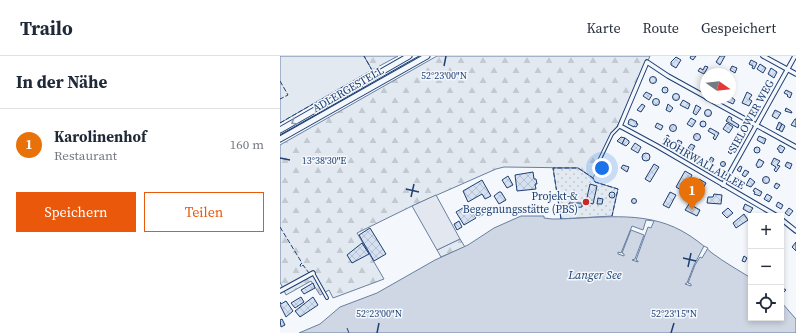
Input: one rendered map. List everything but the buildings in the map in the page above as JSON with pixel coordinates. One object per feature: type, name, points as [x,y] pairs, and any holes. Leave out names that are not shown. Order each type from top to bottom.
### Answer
[{"type":"main road","name":"ADLERGESTELL","points":[[280,140],[409,56]]},
{"type":"main road","name":"ADLERGESTELL","points":[[280,130],[366,85],[427,56]]},
{"type":"street","points":[[763,56],[796,74]]},
{"type":"street","name":"SIELOWER WEG","points":[[723,185],[795,56]]},
{"type":"street","points":[[620,126],[647,62],[700,94]]},
{"type":"street","points":[[718,104],[796,147]]},
{"type":"street","name":"ROHRWALLALLEE","points":[[620,126],[772,213]]},
{"type":"street","points":[[784,221],[796,231]]},
{"type":"street","points":[[280,292],[312,273]]},
{"type":"lane","points":[[596,167],[612,134],[620,126]]},
{"type":"lane","points":[[312,273],[327,298]]},
{"type":"green space","points":[[280,56],[364,56],[372,70],[280,123]]},
{"type":"green space","points":[[364,56],[398,56],[372,70]]},
{"type":"green space","points":[[437,56],[650,56],[593,178],[578,168],[504,167],[496,169],[412,206],[357,233],[384,279],[333,298],[329,290],[320,295],[311,281],[286,295],[280,282],[280,145]]},
{"type":"green space","name":"Projekt-& Begegnungsstätte (PBS)","points":[[553,168],[578,168],[593,178],[595,182],[618,189],[612,216],[561,219]]},
{"type":"green space","points":[[460,239],[465,247],[441,257],[437,250]]},
{"type":"shaded area","points":[[436,195],[460,239],[437,250],[412,206]]},
{"type":"water","name":"Langer See","points":[[521,216],[544,216],[544,218],[552,219],[618,217],[651,220],[667,224],[690,236],[731,266],[748,276],[748,321],[784,321],[784,305],[796,319],[796,333],[299,333],[320,324],[340,307],[377,293],[435,260],[468,245],[494,228]]},
{"type":"pier","points":[[646,220],[654,221],[651,228],[648,227],[636,260],[638,262],[632,260],[635,259],[644,235],[631,230],[622,253],[624,256],[618,254],[618,252],[621,253],[632,226],[643,230]]},
{"type":"pier","points":[[704,246],[708,248],[702,258],[700,257],[695,265],[688,283],[691,284],[691,286],[685,284],[687,283],[694,265]]},
{"type":"ferry route","points":[[347,328],[349,333]]},
{"type":"tram line","points":[[280,135],[419,56]]},
{"type":"fence","points":[[280,123],[372,70],[364,56]]},
{"type":"fence","points":[[280,81],[288,95],[280,99]]},
{"type":"fence","points":[[561,219],[553,168],[578,168],[593,178],[595,182],[618,189],[612,216]]},
{"type":"fence","points":[[280,227],[302,263],[300,265],[301,267],[303,265],[309,273]]},
{"type":"place","name":"Projekt-& Begegnungsstätte (PBS)","points":[[586,202]]},
{"type":"place","name":"Karolinenhof","points":[[692,210]]}]
